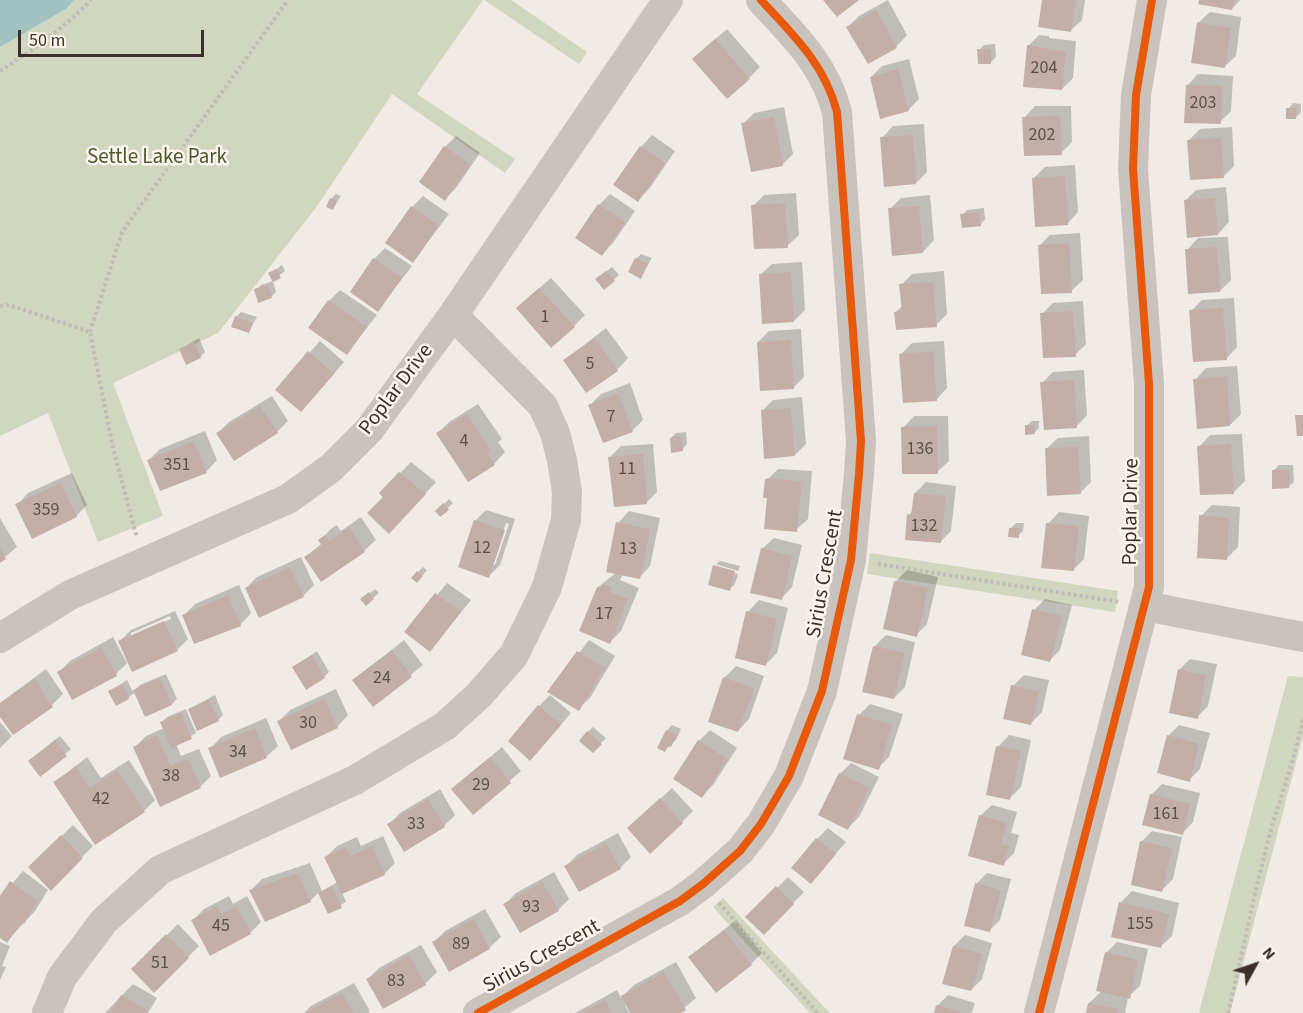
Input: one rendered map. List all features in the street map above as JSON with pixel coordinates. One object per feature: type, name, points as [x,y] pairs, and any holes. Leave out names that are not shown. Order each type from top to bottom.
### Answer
[{"type":"street","name":"Poplar Drive","points":[[0,638],[70,595],[288,499],[331,468],[369,430],[453,315],[668,0]]},
{"type":"street","name":"Sirius Crescent","points":[[478,1013],[680,901],[740,851],[761,824],[789,776],[822,691],[850,560],[861,441],[837,112],[831,88],[818,65],[761,0]]},
{"type":"street","name":"Poplar Drive","points":[[1039,1013],[1149,587],[1151,489],[1149,384],[1133,169],[1136,95],[1152,0]]},
{"type":"street","points":[[47,1013],[62,977],[104,921],[160,870],[355,780],[445,726],[479,695],[514,655],[547,587],[566,520],[567,492],[562,460],[555,433],[543,406],[453,315]]},
{"type":"street","points":[[1145,606],[1303,637]]},
{"type":"path","points":[[0,71],[47,39],[91,0]]},
{"type":"path","points":[[143,563],[113,448],[90,332],[122,232],[288,0]]},
{"type":"path","points":[[0,306],[9,305],[90,332]]},
{"type":"path","points":[[850,560],[1145,606]]},
{"type":"path","points":[[1228,1013],[1275,816],[1293,764],[1303,719]]},
{"type":"path","points":[[703,884],[818,1013]]},
{"type":"green space","name":"Settle Lake Park","points":[[74,0],[483,0],[417,94],[515,159],[505,173],[392,94],[315,209],[218,333],[113,383],[163,516],[98,542],[48,413],[0,436],[0,47],[66,9]]},
{"type":"green space","points":[[484,0],[511,0],[587,52],[579,64]]},
{"type":"green space","points":[[870,553],[1118,591],[1115,612],[867,574]]},
{"type":"green space","points":[[1288,676],[1303,677],[1303,736],[1230,1013],[1199,1013]]},
{"type":"green space","points":[[723,898],[830,1013],[810,1013],[713,907]]},
{"type":"water","points":[[0,0],[74,0],[66,9],[0,47]]},
{"type":"building","points":[[823,0],[859,0],[837,17]]},
{"type":"building","points":[[1042,0],[1076,0],[1071,32],[1038,27]]},
{"type":"building","points":[[1199,0],[1234,0],[1232,10],[1198,4]]},
{"type":"building","points":[[876,10],[897,48],[868,64],[846,27]]},
{"type":"building","points":[[1197,22],[1231,28],[1225,68],[1191,63]]},
{"type":"building","points":[[715,39],[750,79],[727,99],[692,59]]},
{"type":"building","points":[[1027,45],[1066,52],[1062,90],[1023,87]]},
{"type":"building","points":[[977,49],[991,49],[991,64],[978,64]]},
{"type":"building","points":[[898,69],[909,111],[880,119],[870,77]]},
{"type":"building","points":[[1186,85],[1222,86],[1221,124],[1184,123]]},
{"type":"building","points":[[1286,108],[1297,108],[1296,119],[1286,119]]},
{"type":"building","points":[[1060,116],[1062,155],[1024,156],[1022,117]]},
{"type":"building","points":[[774,117],[783,166],[751,172],[741,123]]},
{"type":"building","points":[[913,135],[916,184],[884,187],[880,137]]},
{"type":"building","points":[[1221,138],[1224,178],[1190,180],[1187,140]]},
{"type":"building","points":[[444,146],[470,164],[445,201],[419,182]]},
{"type":"building","points":[[640,146],[665,163],[638,202],[613,185]]},
{"type":"building","points":[[1065,176],[1068,225],[1035,227],[1032,178]]},
{"type":"building","points":[[330,198],[337,201],[333,210],[326,207]]},
{"type":"building","points":[[1215,198],[1218,235],[1187,238],[1184,200]]},
{"type":"building","points":[[785,203],[788,248],[754,249],[751,205]]},
{"type":"building","points":[[598,204],[625,222],[602,256],[575,238]]},
{"type":"building","points":[[411,206],[439,226],[413,263],[385,243]]},
{"type":"building","points":[[919,206],[923,253],[892,256],[888,208]]},
{"type":"building","points":[[979,212],[981,226],[962,228],[960,214]]},
{"type":"building","points":[[1069,243],[1072,293],[1041,294],[1038,245]]},
{"type":"building","points":[[1217,247],[1220,292],[1188,294],[1185,249]]},
{"type":"building","points":[[373,258],[402,278],[378,312],[350,292]]},
{"type":"building","points":[[635,258],[648,264],[641,279],[628,272]]},
{"type":"building","points":[[276,269],[281,278],[273,282],[268,273]]},
{"type":"building","points":[[606,271],[615,281],[604,290],[595,279]]},
{"type":"building","points":[[791,272],[794,322],[762,324],[759,274]]},
{"type":"building","points":[[933,282],[937,327],[896,330],[894,312],[902,311],[899,284]]},
{"type":"building","points":[[268,285],[272,298],[258,303],[254,289]]},
{"type":"building","points":[[539,288],[575,327],[551,348],[516,308]]},
{"type":"building","points":[[328,300],[367,327],[347,355],[308,328]]},
{"type":"building","points":[[1223,308],[1227,360],[1193,362],[1189,310]]},
{"type":"building","points":[[1073,311],[1076,357],[1043,358],[1040,313]]},
{"type":"building","points":[[235,316],[253,323],[249,333],[231,327]]},
{"type":"building","points":[[595,338],[618,371],[586,393],[563,360]]},
{"type":"building","points":[[791,340],[794,389],[760,391],[757,342]]},
{"type":"building","points":[[194,342],[201,358],[186,365],[179,349]]},
{"type":"building","points":[[308,351],[334,374],[301,412],[275,390]]},
{"type":"building","points":[[933,351],[937,401],[903,403],[899,354]]},
{"type":"building","points":[[1227,376],[1230,426],[1197,429],[1193,379]]},
{"type":"building","points":[[1074,380],[1077,428],[1044,430],[1040,382]]},
{"type":"building","points":[[618,393],[633,432],[603,443],[588,405]]},
{"type":"building","points":[[260,406],[278,433],[234,461],[216,433]]},
{"type":"building","points":[[791,408],[795,456],[764,459],[761,410]]},
{"type":"building","points":[[467,414],[491,451],[488,454],[495,465],[468,482],[436,433]]},
{"type":"building","points":[[1295,415],[1303,415],[1303,436],[1297,436]]},
{"type":"building","points":[[1025,425],[1035,425],[1035,434],[1025,435]]},
{"type":"building","points":[[937,426],[938,474],[902,474],[901,427]]},
{"type":"building","points":[[681,436],[683,451],[671,453],[670,438]]},
{"type":"building","points":[[193,441],[207,473],[160,491],[147,460]]},
{"type":"building","points":[[1231,444],[1234,494],[1200,495],[1197,446]]},
{"type":"building","points":[[1078,447],[1081,494],[1047,496],[1045,448]]},
{"type":"building","points":[[643,454],[647,504],[614,507],[608,457]]},
{"type":"building","points":[[1272,470],[1289,470],[1289,488],[1272,489]]},
{"type":"building","points":[[399,472],[426,494],[389,534],[367,513],[383,497],[379,493]]},
{"type":"building","points":[[765,479],[802,482],[797,532],[764,529],[767,498],[763,498]]},
{"type":"building","points":[[61,483],[77,517],[32,539],[15,504]]},
{"type":"building","points":[[914,493],[946,496],[941,543],[905,540],[907,514],[911,515]]},
{"type":"building","points":[[443,503],[449,510],[440,517],[435,511]]},
{"type":"building","points":[[1199,515],[1229,518],[1227,560],[1197,558]]},
{"type":"building","points":[[474,520],[505,530],[489,578],[458,567]]},
{"type":"building","points":[[616,522],[650,529],[640,579],[606,572]]},
{"type":"building","points":[[1046,523],[1079,526],[1074,571],[1041,568]]},
{"type":"building","points":[[349,527],[365,552],[321,582],[304,557],[322,545],[318,540],[325,535],[329,541]]},
{"type":"building","points":[[1009,528],[1019,528],[1019,538],[1008,537]]},
{"type":"building","points":[[0,548],[6,559],[0,563]]},
{"type":"building","points":[[761,548],[792,556],[782,600],[750,593]]},
{"type":"building","points":[[713,565],[735,571],[730,591],[708,585]]},
{"type":"building","points":[[290,567],[304,597],[259,618],[245,588]]},
{"type":"building","points":[[417,571],[423,576],[417,583],[411,578]]},
{"type":"building","points":[[894,581],[928,588],[917,637],[883,629]]},
{"type":"building","points":[[603,584],[612,588],[610,592],[628,599],[610,644],[579,631],[597,587],[601,588]]},
{"type":"building","points":[[369,592],[374,599],[366,606],[360,599]]},
{"type":"building","points":[[435,593],[461,612],[430,652],[404,632]]},
{"type":"building","points":[[228,595],[241,626],[194,644],[182,615]]},
{"type":"building","points":[[1032,609],[1062,616],[1050,662],[1021,655]]},
{"type":"building","points":[[746,611],[777,619],[766,666],[735,658]]},
{"type":"building","points":[[164,621],[178,651],[132,672],[118,641]]},
{"type":"building","points":[[873,646],[905,653],[894,699],[862,692]]},
{"type":"building","points":[[101,647],[117,676],[72,700],[57,672]]},
{"type":"building","points":[[392,650],[412,677],[373,707],[352,680]]},
{"type":"building","points":[[577,651],[605,668],[579,711],[547,692]]},
{"type":"building","points":[[312,655],[325,678],[306,690],[292,667]]},
{"type":"building","points":[[1178,669],[1206,675],[1198,719],[1169,713]]},
{"type":"building","points":[[723,677],[754,688],[738,732],[708,722]]},
{"type":"building","points":[[160,678],[172,705],[145,717],[133,690]]},
{"type":"building","points":[[34,679],[53,707],[13,735],[0,717],[0,703]]},
{"type":"building","points":[[122,684],[129,699],[116,706],[108,691]]},
{"type":"building","points":[[1011,685],[1039,691],[1031,725],[1003,719]]},
{"type":"building","points":[[209,699],[219,721],[197,731],[188,709]]},
{"type":"building","points":[[324,699],[338,728],[291,750],[277,721]]},
{"type":"building","points":[[538,705],[561,725],[530,761],[508,741]]},
{"type":"building","points":[[181,713],[192,739],[171,748],[160,722]]},
{"type":"building","points":[[857,714],[892,725],[879,770],[843,759]]},
{"type":"building","points":[[255,728],[267,758],[220,778],[208,748]]},
{"type":"building","points":[[666,730],[677,735],[671,747],[668,746],[665,752],[657,748]]},
{"type":"building","points":[[587,731],[602,744],[593,753],[579,741]]},
{"type":"building","points":[[157,735],[170,766],[188,759],[201,788],[160,807],[133,747]]},
{"type":"building","points":[[1167,735],[1199,744],[1190,782],[1157,773]]},
{"type":"building","points":[[55,740],[67,756],[40,777],[28,761]]},
{"type":"building","points":[[698,740],[727,759],[702,798],[673,779]]},
{"type":"building","points":[[996,746],[1021,751],[1010,800],[986,795]]},
{"type":"building","points":[[490,757],[511,783],[473,815],[451,789]]},
{"type":"building","points":[[76,767],[90,788],[117,770],[145,812],[95,845],[53,782]]},
{"type":"building","points":[[839,773],[869,788],[848,830],[818,815]]},
{"type":"building","points":[[1150,794],[1190,804],[1183,835],[1142,825]]},
{"type":"building","points":[[660,798],[683,823],[650,854],[627,828]]},
{"type":"building","points":[[428,799],[445,827],[404,852],[387,824]]},
{"type":"building","points":[[979,815],[1007,823],[1001,844],[1009,846],[1004,866],[968,856]]},
{"type":"building","points":[[61,835],[83,858],[51,891],[28,867]]},
{"type":"building","points":[[816,838],[836,854],[811,884],[791,868]]},
{"type":"building","points":[[1140,841],[1172,848],[1162,892],[1131,885]]},
{"type":"building","points":[[606,843],[621,869],[579,892],[564,866]]},
{"type":"building","points":[[372,846],[385,875],[342,894],[324,857],[346,847],[350,856]]},
{"type":"building","points":[[298,873],[311,902],[265,922],[249,890]]},
{"type":"building","points":[[10,881],[37,901],[24,924],[22,922],[7,943],[0,938],[0,896]]},
{"type":"building","points":[[542,882],[559,911],[520,933],[503,904]]},
{"type":"building","points":[[975,883],[1001,890],[990,932],[964,926]]},
{"type":"building","points":[[332,886],[342,908],[328,914],[318,893]]},
{"type":"building","points":[[776,886],[794,904],[764,935],[745,917]]},
{"type":"building","points":[[1119,902],[1169,914],[1161,948],[1111,937]]},
{"type":"building","points":[[217,906],[222,914],[236,906],[251,934],[210,956],[191,920]]},
{"type":"building","points":[[474,919],[490,949],[449,972],[432,942]]},
{"type":"building","points":[[724,930],[752,965],[716,993],[688,957]]},
{"type":"building","points":[[166,934],[189,958],[154,993],[131,969]]},
{"type":"building","points":[[953,946],[982,954],[971,991],[942,984]]},
{"type":"building","points":[[1105,952],[1138,960],[1130,999],[1096,991]]},
{"type":"building","points":[[409,955],[426,985],[383,1009],[366,979]]},
{"type":"building","points":[[664,972],[686,1010],[681,1013],[630,1013],[621,996]]},
{"type":"building","points":[[342,993],[354,1013],[305,1013]]},
{"type":"building","points":[[121,995],[147,1010],[145,1013],[110,1013]]},
{"type":"building","points":[[605,1000],[612,1013],[581,1013]]},
{"type":"building","points":[[1088,1003],[1118,1009],[1117,1013],[1086,1013]]},
{"type":"building","points":[[936,1005],[960,1012],[960,1013],[934,1013]]},
{"type":"cycle path","points":[[478,1013],[680,901],[740,851],[761,824],[789,776],[822,691],[851,560],[861,441],[837,112],[816,65],[796,38],[761,0]]},
{"type":"cycle path","points":[[1039,1013],[1149,587],[1149,384],[1133,169],[1136,95],[1152,0]]}]
